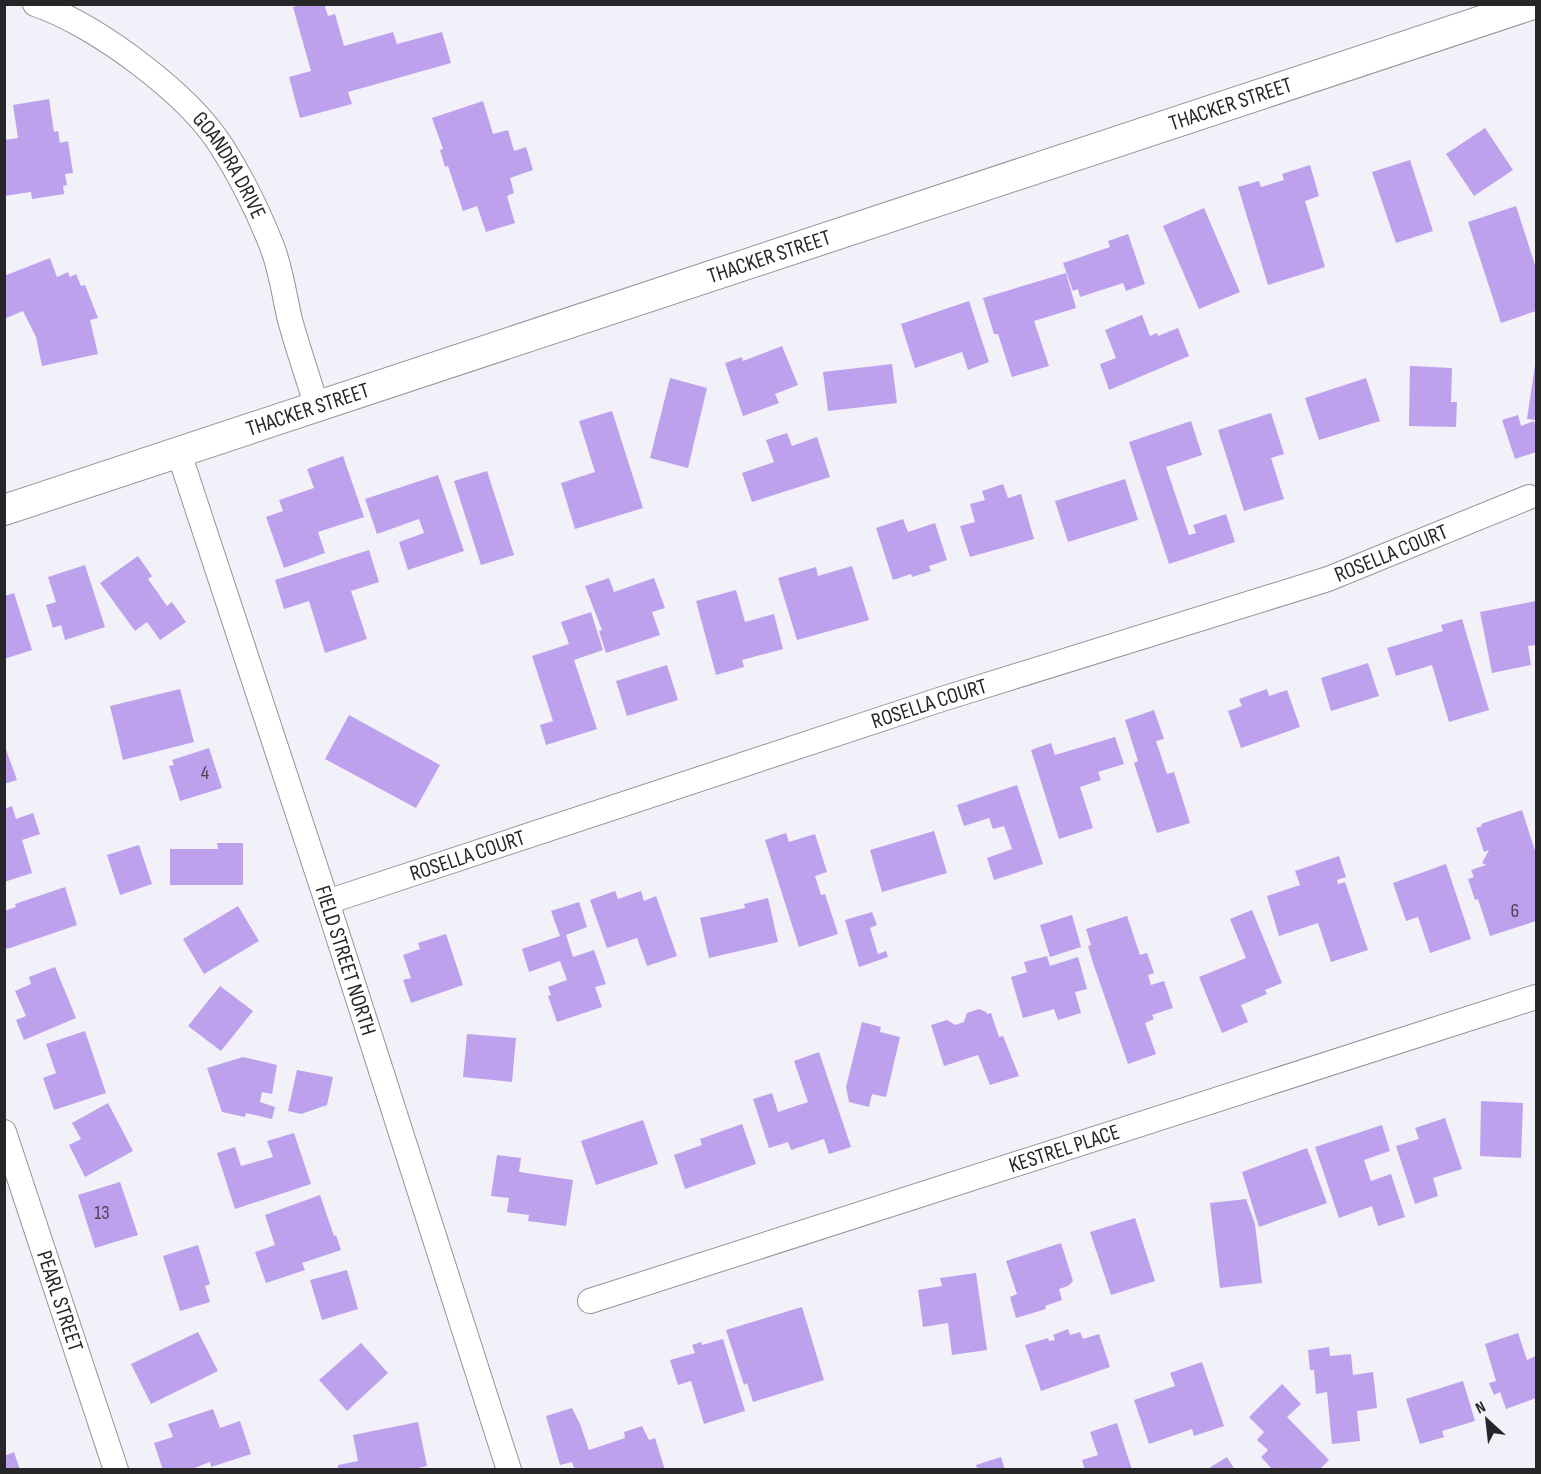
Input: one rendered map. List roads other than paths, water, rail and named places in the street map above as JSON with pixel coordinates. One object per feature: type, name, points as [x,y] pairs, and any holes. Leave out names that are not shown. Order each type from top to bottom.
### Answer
[{"type":"street","name":"GOANDRA DRIVE","points":[[35,4],[58,12],[150,71],[190,108],[221,145],[272,247],[290,319],[317,407]]},
{"type":"street","name":"THACKER STREET","points":[[4,510],[1533,4]]},
{"type":"street","name":"FIELD STREET NORTH","points":[[178,453],[327,902],[509,1470]]},
{"type":"street","name":"ROSELLA COURT","points":[[327,902],[939,700],[1328,579],[1529,497]]},
{"type":"street","name":"KESTREL PLACE","points":[[590,1301],[1536,997]]},
{"type":"street","name":"PEARL STREET","points":[[4,1132],[116,1470]]}]
